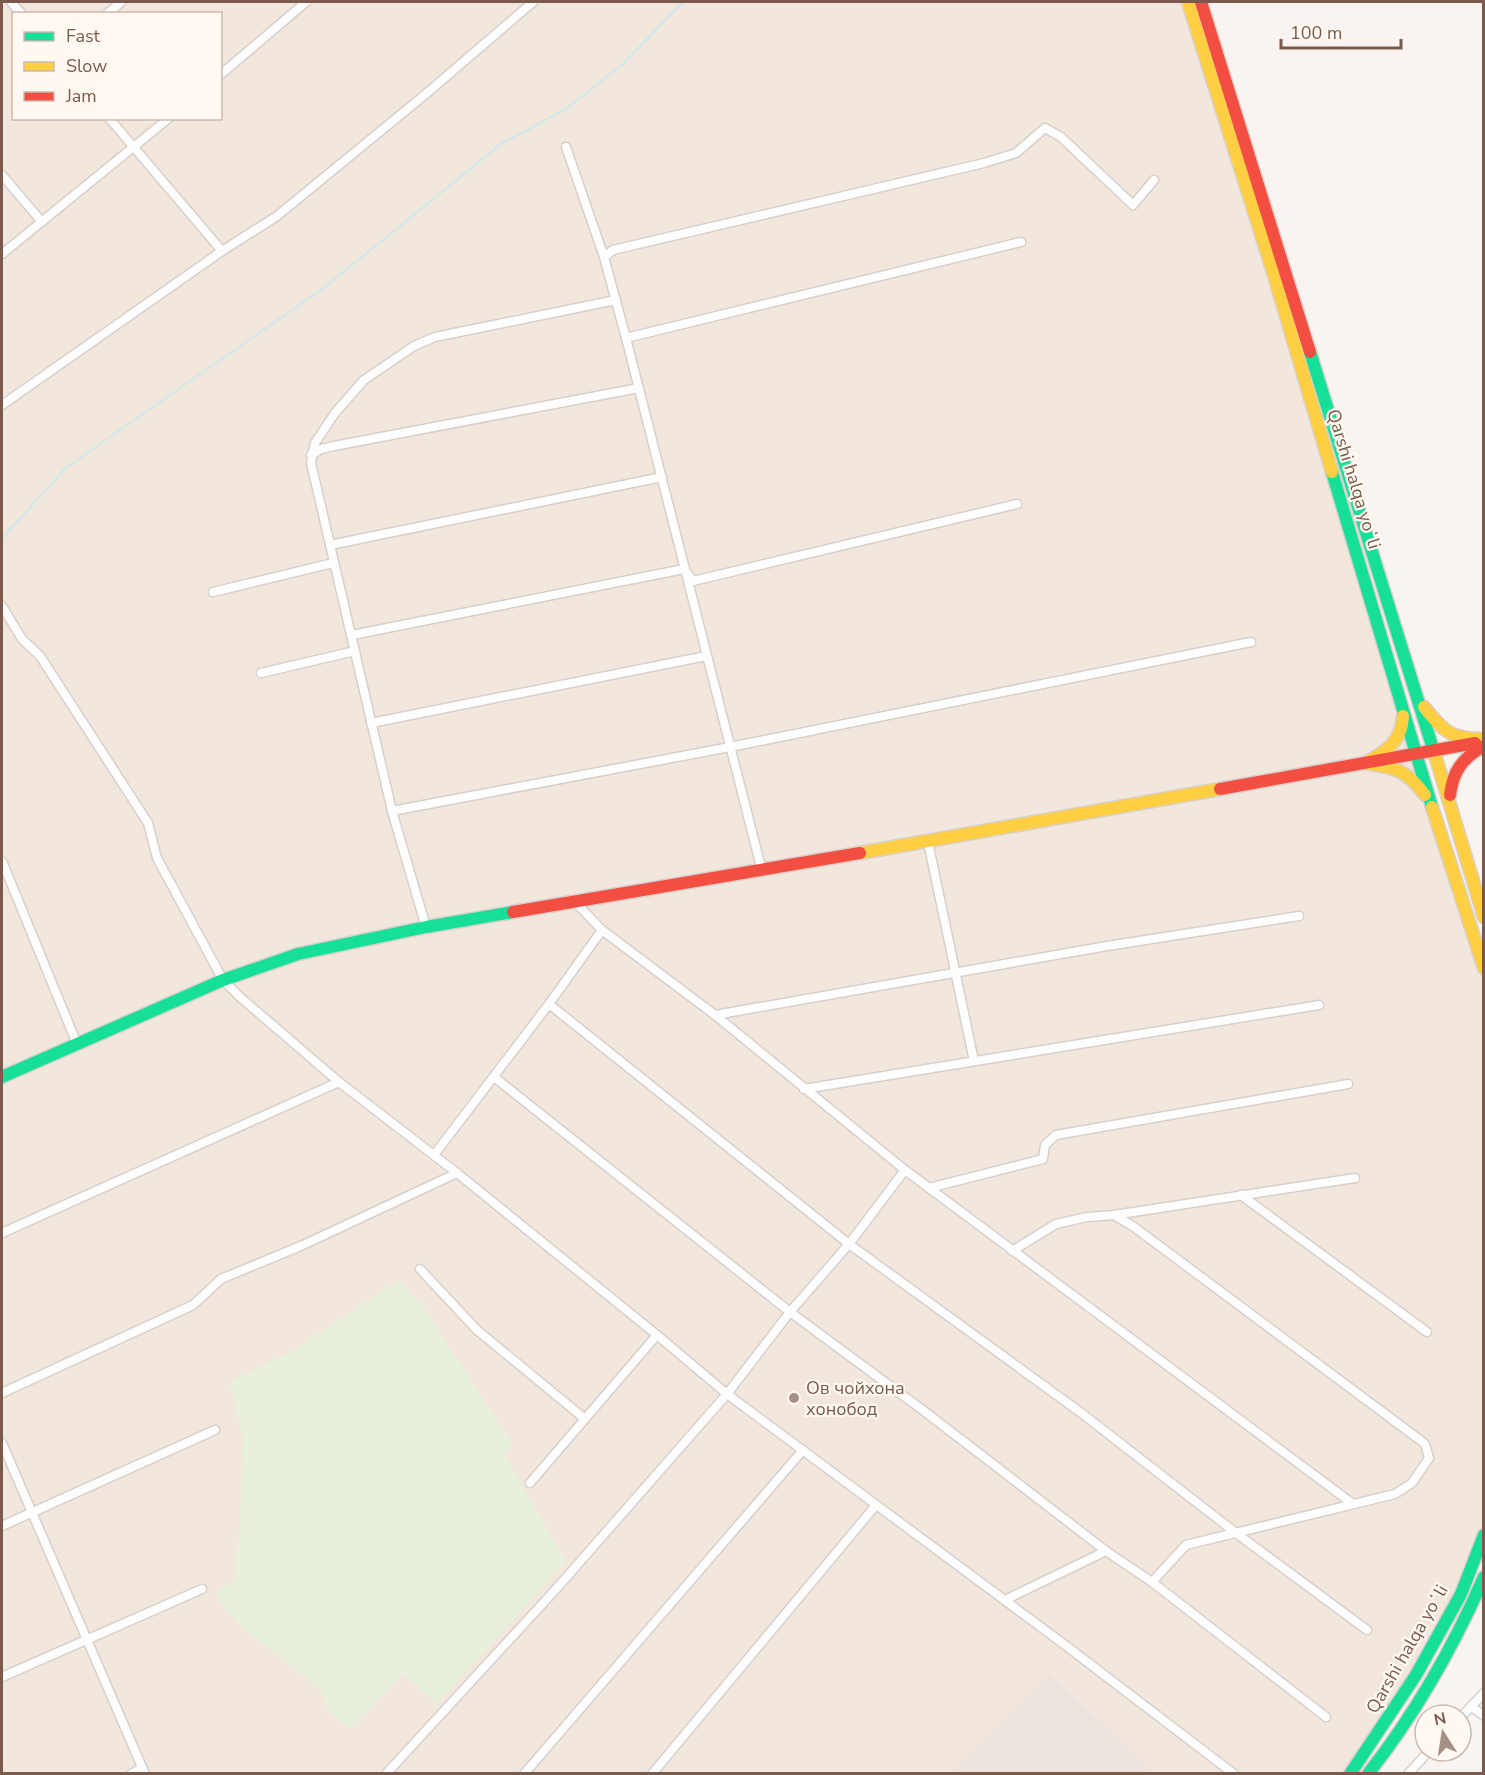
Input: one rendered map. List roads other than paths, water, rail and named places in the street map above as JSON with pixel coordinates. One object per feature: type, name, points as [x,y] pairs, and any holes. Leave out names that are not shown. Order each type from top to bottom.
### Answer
[{"type":"main road","name":"Qarshi halqa yoʻli","points":[[1188,2],[1251,185],[1418,697],[1484,917]]},
{"type":"main road","name":"Qarshi halqa yoʻli","points":[[1201,2],[1251,185],[1435,818],[1484,968]]},
{"type":"main road","points":[[1418,697],[1441,728],[1463,739],[1484,740]]},
{"type":"main road","points":[[1365,763],[1381,756],[1392,747],[1399,736],[1404,725],[1401,698]]},
{"type":"main road","points":[[2,1077],[223,980],[298,954],[426,927],[928,842],[1484,740]]},
{"type":"main road","points":[[1449,804],[1451,779],[1459,763],[1484,746]]},
{"type":"main road","points":[[1365,763],[1393,767],[1412,778],[1424,795],[1435,818]]},
{"type":"main road","name":"Qarshi halqa yoʻli","points":[[1350,1773],[1416,1675],[1461,1594],[1484,1535]]},
{"type":"main road","name":"Qarshi halqa yoʻli","points":[[1368,1773],[1431,1686],[1484,1577]]},
{"type":"street","points":[[109,12],[121,2]]},
{"type":"street","points":[[222,73],[306,2]]},
{"type":"street","points":[[2,405],[222,251],[277,216],[427,93],[533,2]]},
{"type":"street","points":[[111,120],[222,251]]},
{"type":"street","points":[[2,254],[134,149],[167,120]]},
{"type":"street","points":[[604,257],[613,250],[984,163],[1016,153],[1045,128],[1061,137],[1133,205],[1154,180]]},
{"type":"street","points":[[566,147],[604,257],[616,300],[762,871]]},
{"type":"street","points":[[2,175],[42,222]]},
{"type":"street","points":[[626,338],[1021,242]]},
{"type":"street","points":[[426,927],[392,811],[352,634],[333,563],[311,454],[335,413],[364,380],[414,346],[435,337],[616,300]]},
{"type":"street","points":[[311,454],[334,446],[639,388]]},
{"type":"street","points":[[330,545],[662,477]]},
{"type":"street","points":[[684,569],[693,582],[1017,504]]},
{"type":"street","points":[[213,592],[333,563]]},
{"type":"street","points":[[352,634],[684,569]]},
{"type":"street","points":[[2,606],[22,639],[40,656],[148,823],[157,858],[223,980],[339,1082],[457,1173],[727,1394],[1234,1773]]},
{"type":"street","points":[[392,811],[730,747],[1251,642]]},
{"type":"street","points":[[261,673],[355,651]]},
{"type":"street","points":[[371,723],[706,656]]},
{"type":"street","points":[[928,842],[974,1061]]},
{"type":"street","points":[[2,861],[76,1044]]},
{"type":"street","points":[[576,903],[602,930],[716,1015],[905,1170],[1353,1504]]},
{"type":"street","points":[[716,1015],[955,972],[1299,916]]},
{"type":"street","points":[[434,1155],[549,1004],[602,930]]},
{"type":"street","points":[[549,1004],[849,1244],[1080,1412],[1236,1533],[1367,1630]]},
{"type":"street","points":[[804,1089],[1318,1005]]},
{"type":"street","points":[[494,1077],[790,1312],[924,1411],[1106,1551],[1152,1582],[1326,1717]]},
{"type":"street","points":[[2,1233],[339,1082]]},
{"type":"street","points":[[929,1188],[1044,1159],[1045,1145],[1056,1135],[1348,1084]]},
{"type":"street","points":[[386,1773],[557,1588],[727,1394],[790,1312],[849,1244],[905,1170]]},
{"type":"street","points":[[2,1393],[193,1305],[221,1279],[303,1245],[457,1173]]},
{"type":"street","points":[[1012,1251],[1056,1224],[1087,1217],[1114,1215],[1355,1178]]},
{"type":"street","points":[[1241,1195],[1427,1332]]},
{"type":"street","points":[[1114,1215],[1144,1234],[1425,1444],[1429,1458],[1412,1483],[1395,1494],[1186,1545],[1152,1582]]},
{"type":"street","points":[[420,1269],[477,1330],[585,1419]]},
{"type":"street","points":[[530,1483],[657,1335]]},
{"type":"street","points":[[2,1526],[215,1430]]},
{"type":"street","points":[[2,1443],[143,1771],[131,1773]]},
{"type":"street","points":[[524,1773],[803,1450]]},
{"type":"street","points":[[652,1773],[876,1504]]},
{"type":"street","points":[[1005,1600],[1106,1551]]},
{"type":"street","points":[[2,1677],[202,1589]]},
{"type":"street","points":[[1473,1704],[1484,1693]]},
{"type":"waterway","points":[[2,538],[67,467],[325,287],[501,144],[566,109],[623,64],[683,2]]},
{"type":"place","name":"Ов чойхона хонобод","points":[[794,1398]]}]
